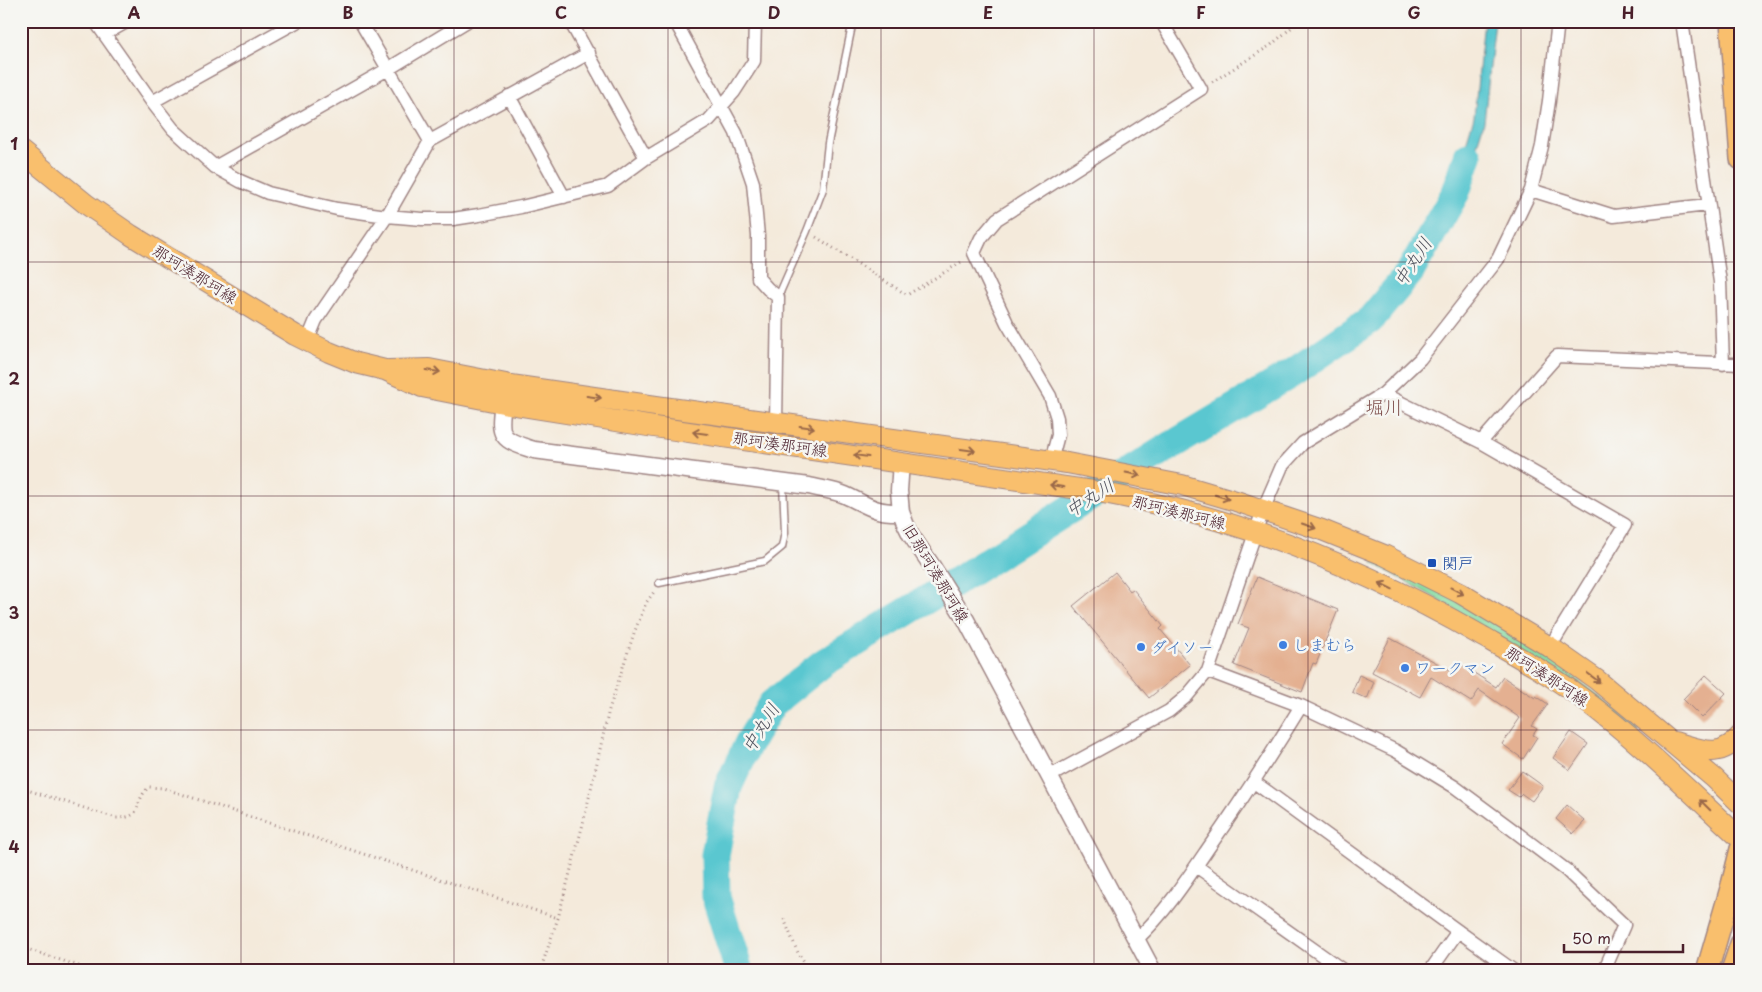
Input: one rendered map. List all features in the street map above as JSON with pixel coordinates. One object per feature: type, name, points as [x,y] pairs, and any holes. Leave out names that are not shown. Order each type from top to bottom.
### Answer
[{"type":"highway","points":[[1731,21],[1741,159]]},
{"type":"highway","points":[[1708,971],[1741,849]]},
{"type":"main road","name":"那珂湊那珂線","points":[[21,151],[79,199],[124,230],[306,342],[356,362],[385,370],[422,387],[502,403],[901,462],[1156,504],[1255,532],[1315,554],[1359,572],[1450,617],[1537,667],[1582,698],[1624,731],[1699,798],[1741,839]]},
{"type":"main road","name":"那珂湊那珂線","points":[[385,370],[429,369],[520,386],[1059,462],[1134,474],[1182,485],[1263,510],[1322,530],[1384,555],[1460,593],[1550,647],[1597,680],[1714,778],[1741,804]]},
{"type":"main road","points":[[1671,741],[1712,752],[1724,750],[1741,736]]},
{"type":"street","points":[[95,21],[152,102],[174,129],[215,167],[240,181],[268,193],[337,209],[422,219],[452,219],[496,212],[608,186],[646,158],[709,120],[734,92],[754,61],[755,21]]},
{"type":"street","points":[[105,34],[128,21]]},
{"type":"street","points":[[152,102],[298,21]]},
{"type":"street","points":[[360,21],[430,141]]},
{"type":"street","points":[[215,167],[388,69],[466,21]]},
{"type":"street","points":[[570,21],[646,158]]},
{"type":"street","points":[[675,21],[722,104],[736,133],[753,183],[758,236],[758,278],[778,296],[776,422]]},
{"type":"street","points":[[1059,462],[1058,418],[1050,396],[1007,323],[974,253],[981,238],[997,219],[1201,89],[1161,21]]},
{"type":"street","points":[[1050,776],[1169,711],[1187,696],[1208,671],[1255,532],[1282,466],[1303,442],[1382,394],[1420,359],[1498,259],[1531,190],[1542,146],[1558,21]]},
{"type":"street","points":[[1682,21],[1707,205],[1720,282],[1723,364]]},
{"type":"street","points":[[306,342],[316,320],[387,216],[430,141],[589,53]]},
{"type":"street","points":[[509,96],[564,197]]},
{"type":"street","points":[[1531,190],[1614,216],[1707,205]]},
{"type":"street","points":[[1481,442],[1558,356],[1741,364]]},
{"type":"street","points":[[1382,394],[1481,442],[1625,525],[1550,647]]},
{"type":"street","name":"旧那珂湊那珂線","points":[[502,403],[500,422],[502,433],[512,444],[534,450],[810,486],[844,494],[873,509],[901,512],[911,535],[966,620],[1153,971]]},
{"type":"street","points":[[901,462],[899,491],[901,512]]},
{"type":"street","points":[[1208,671],[1301,706],[1404,756],[1455,787],[1566,870],[1624,925],[1604,971]]},
{"type":"street","points":[[1136,940],[1151,926],[1196,866],[1254,782],[1301,706]]},
{"type":"street","points":[[1254,782],[1514,971]]},
{"type":"street","points":[[1196,866],[1344,971]]},
{"type":"street","points":[[1430,971],[1458,931]]},
{"type":"lane","points":[[778,296],[807,231],[823,189],[828,143],[853,21]]},
{"type":"lane","points":[[659,582],[765,562],[782,547],[785,532],[783,482]]},
{"type":"path","points":[[1201,89],[1271,45],[1299,21]]},
{"type":"path","points":[[807,231],[906,295],[974,253]]},
{"type":"path","points":[[540,971],[558,918],[583,824],[609,710],[634,632],[646,603],[659,582]]},
{"type":"path","points":[[21,788],[116,818],[128,818],[136,813],[143,792],[149,787],[163,788],[558,918]]},
{"type":"path","points":[[784,919],[798,952],[811,971]]},
{"type":"path","points":[[21,947],[94,971]]},
{"type":"green space","points":[[1374,560],[1502,626],[1551,659],[1640,730],[1637,734],[1475,623],[1408,582],[1373,564]]},
{"type":"water","points":[[1484,21],[1495,21],[1484,122],[1461,195],[1452,189],[1474,117]]},
{"type":"building","name":"ダイソー","points":[[1115,572],[1130,591],[1133,589],[1163,626],[1160,629],[1190,665],[1149,698],[1073,606]]},
{"type":"building","name":"しまむら","points":[[1257,577],[1338,610],[1316,664],[1313,663],[1302,692],[1234,665],[1249,628],[1238,624]]},
{"type":"building","points":[[1390,638],[1452,671],[1457,662],[1496,687],[1503,677],[1535,698],[1536,696],[1548,704],[1532,726],[1537,729],[1533,735],[1537,737],[1523,759],[1502,744],[1520,718],[1479,690],[1471,702],[1431,677],[1420,697],[1372,672]]},
{"type":"building","points":[[1359,675],[1374,682],[1367,699],[1352,692]]},
{"type":"building","points":[[1706,675],[1726,693],[1702,718],[1683,699]]},
{"type":"building","points":[[1571,732],[1588,744],[1570,770],[1553,758]]},
{"type":"building","points":[[1522,771],[1543,786],[1532,801],[1522,794],[1519,797],[1508,790]]},
{"type":"building","points":[[1567,805],[1585,821],[1573,834],[1556,819]]},
{"type":"waterway","name":"中丸川","points":[[739,971],[716,897],[715,855],[728,787],[748,744],[772,704],[823,663],[1159,453],[1291,374],[1370,320],[1410,272],[1456,192],[1468,156]]},
{"type":"place","name":"関戸","points":[[1432,563]]},
{"type":"place","name":"しまむら","points":[[1283,645]]},
{"type":"place","name":"ダイソー","points":[[1141,647]]},
{"type":"place","name":"ワークマン","points":[[1405,668]]},
{"type":"district","name":"堀川","points":[[1384,407]]}]
